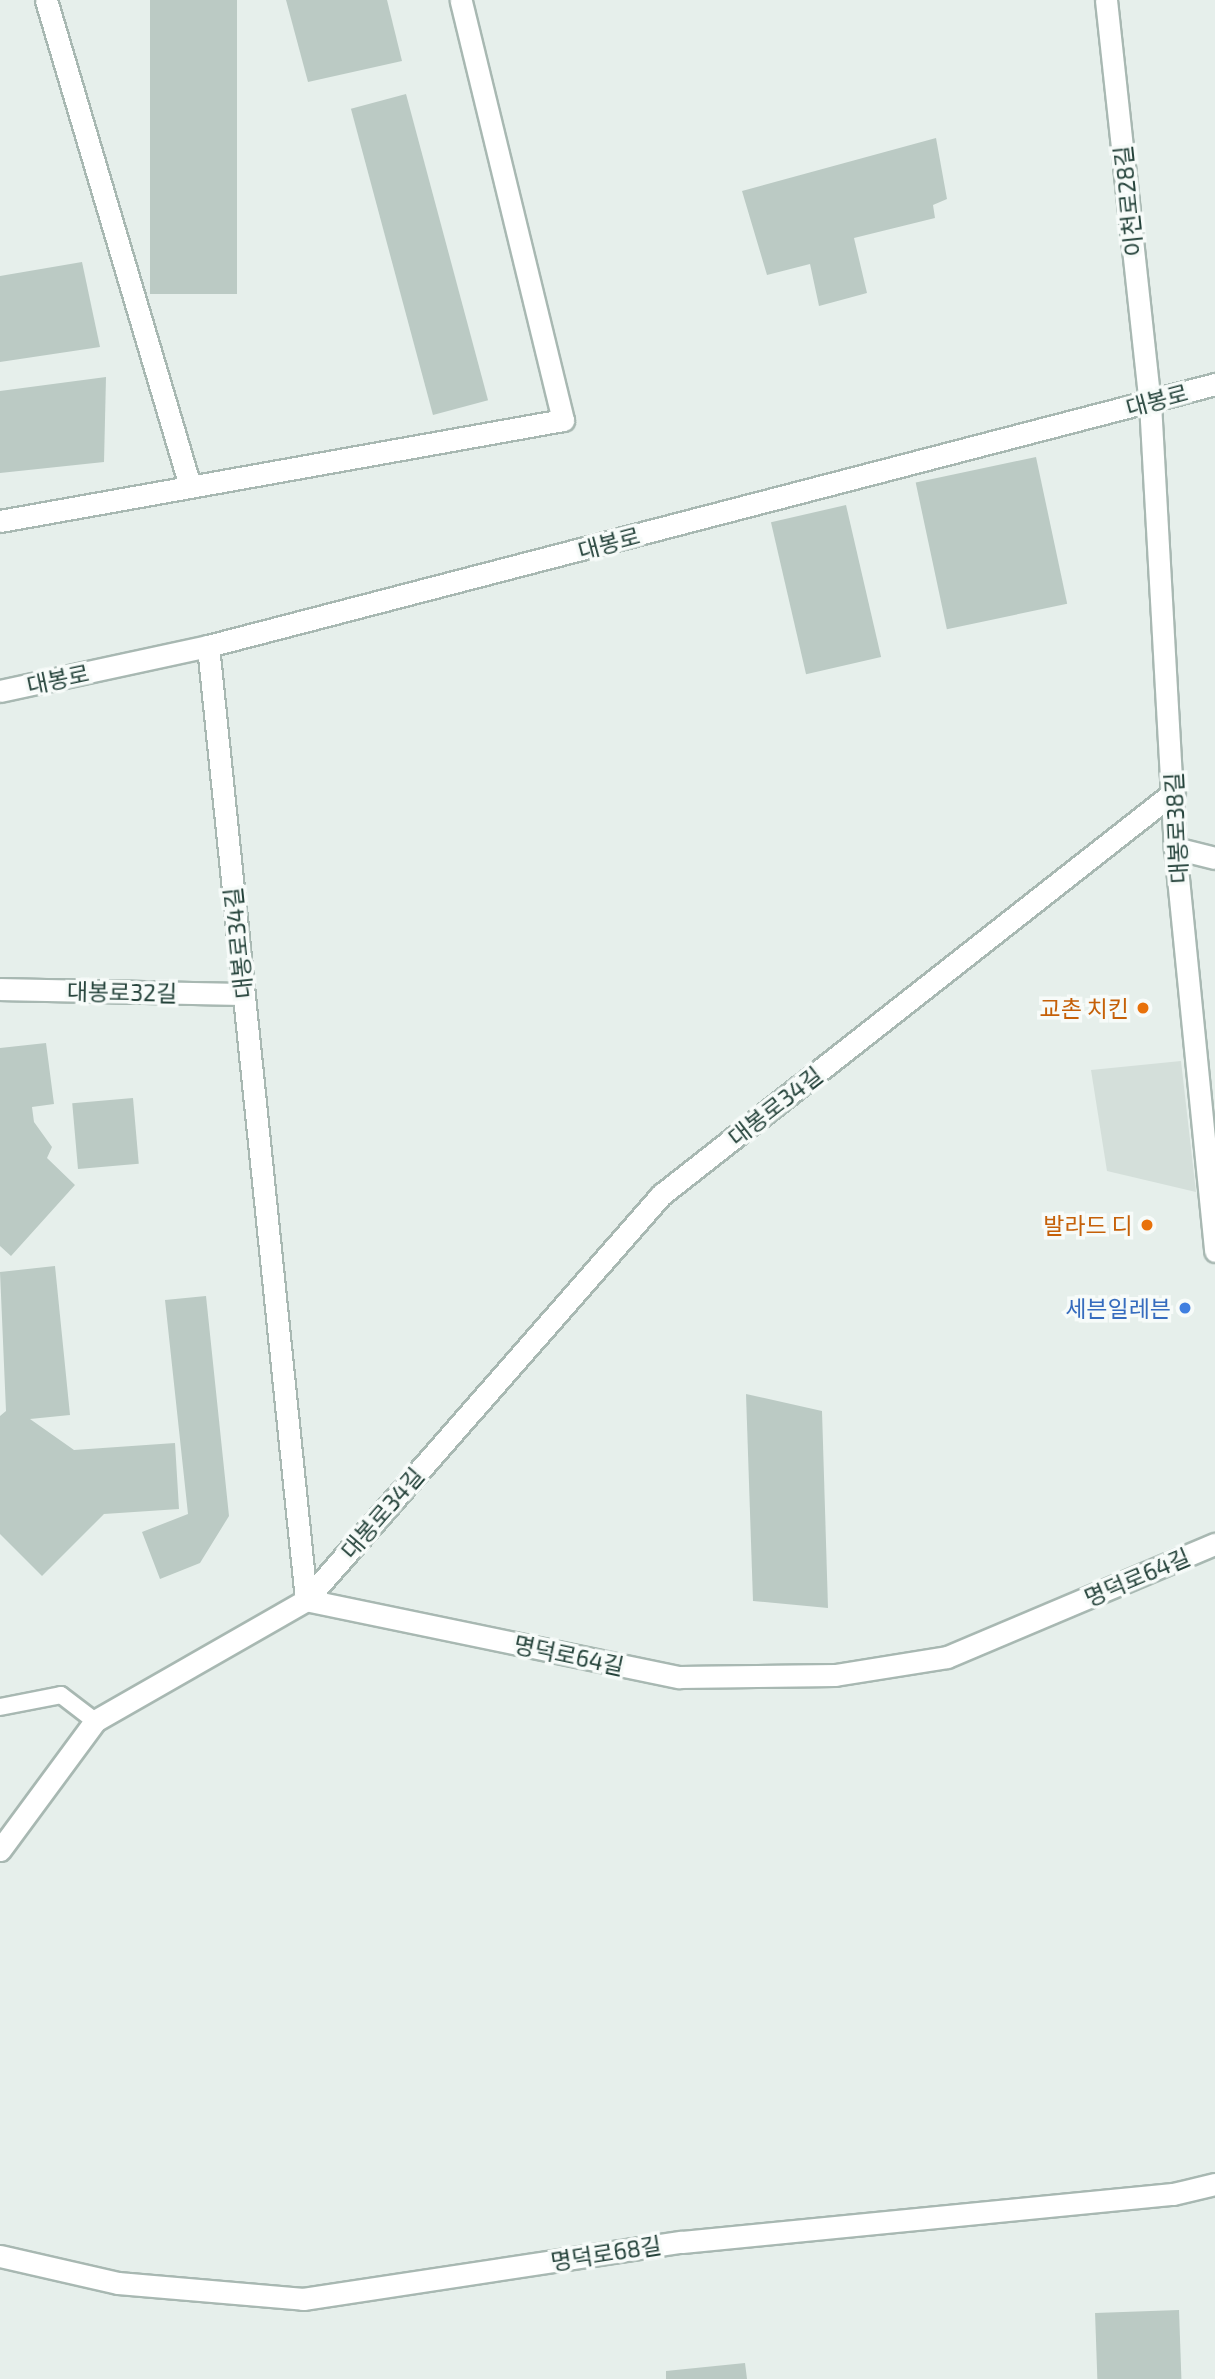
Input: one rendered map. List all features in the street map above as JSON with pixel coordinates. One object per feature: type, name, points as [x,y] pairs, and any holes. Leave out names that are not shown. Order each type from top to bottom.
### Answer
[{"type":"street","points":[[46,0],[190,486]]},
{"type":"street","points":[[0,521],[563,420],[461,0]]},
{"type":"street","name":"이천로28길","points":[[1107,0],[1150,402]]},
{"type":"street","name":"대봉로","points":[[0,691],[208,646],[1215,384]]},
{"type":"street","name":"대봉로38길","points":[[1150,402],[1174,792],[1175,848],[1215,1251]]},
{"type":"street","name":"대봉로34길","points":[[208,646],[306,1600]]},
{"type":"street","name":"대봉로34길","points":[[306,1600],[661,1195],[1174,792]]},
{"type":"street","points":[[1175,848],[1215,858]]},
{"type":"street","name":"대봉로32길","points":[[0,989],[243,994]]},
{"type":"street","name":"명덕로64길","points":[[306,1600],[679,1678],[835,1675],[947,1657],[1215,1544]]},
{"type":"street","points":[[0,1850],[95,1721],[306,1600]]},
{"type":"street","name":"명덕로68길","points":[[0,2256],[118,2283],[303,2299],[682,2242],[1172,2194],[1215,2184]]},
{"type":"lane","points":[[0,1707],[61,1695],[95,1721]]},
{"type":"shaded area","points":[[1181,1061],[1196,1192],[1107,1171],[1091,1070]]},
{"type":"building","points":[[150,0],[237,0],[237,294],[150,294]]},
{"type":"building","points":[[286,0],[387,0],[402,61],[308,82]]},
{"type":"building","points":[[406,94],[488,400],[433,415],[351,109]]},
{"type":"building","points":[[936,138],[947,199],[933,205],[935,218],[854,238],[867,293],[819,306],[810,264],[767,275],[742,191]]},
{"type":"building","points":[[82,262],[100,347],[0,362],[0,276]]},
{"type":"building","points":[[106,377],[104,462],[0,473],[0,391]]},
{"type":"building","points":[[1036,457],[1067,604],[947,629],[916,483]]},
{"type":"building","points":[[846,505],[881,657],[806,674],[771,522]]},
{"type":"building","points":[[46,1043],[54,1104],[32,1107],[34,1122],[52,1147],[47,1158],[75,1185],[11,1256],[0,1246],[0,1048]]},
{"type":"building","points":[[133,1098],[139,1164],[78,1169],[72,1103]]},
{"type":"building","points":[[55,1266],[70,1415],[30,1419],[74,1450],[175,1443],[179,1509],[104,1514],[42,1576],[0,1534],[0,1416],[6,1411],[0,1272]]},
{"type":"building","points":[[206,1296],[229,1516],[200,1563],[160,1579],[142,1532],[188,1514],[165,1300]]},
{"type":"building","points":[[746,1394],[822,1411],[828,1608],[753,1601]]},
{"type":"building","points":[[1179,2310],[1181,2379],[1097,2379],[1095,2313]]},
{"type":"building","points":[[745,2363],[747,2379],[666,2379],[666,2371]]},
{"type":"place","name":"교촌 치킨","points":[[1143,1008]]},
{"type":"place","name":"발라드 디","points":[[1147,1225]]},
{"type":"place","name":"세븐일레븐","points":[[1185,1308]]}]
